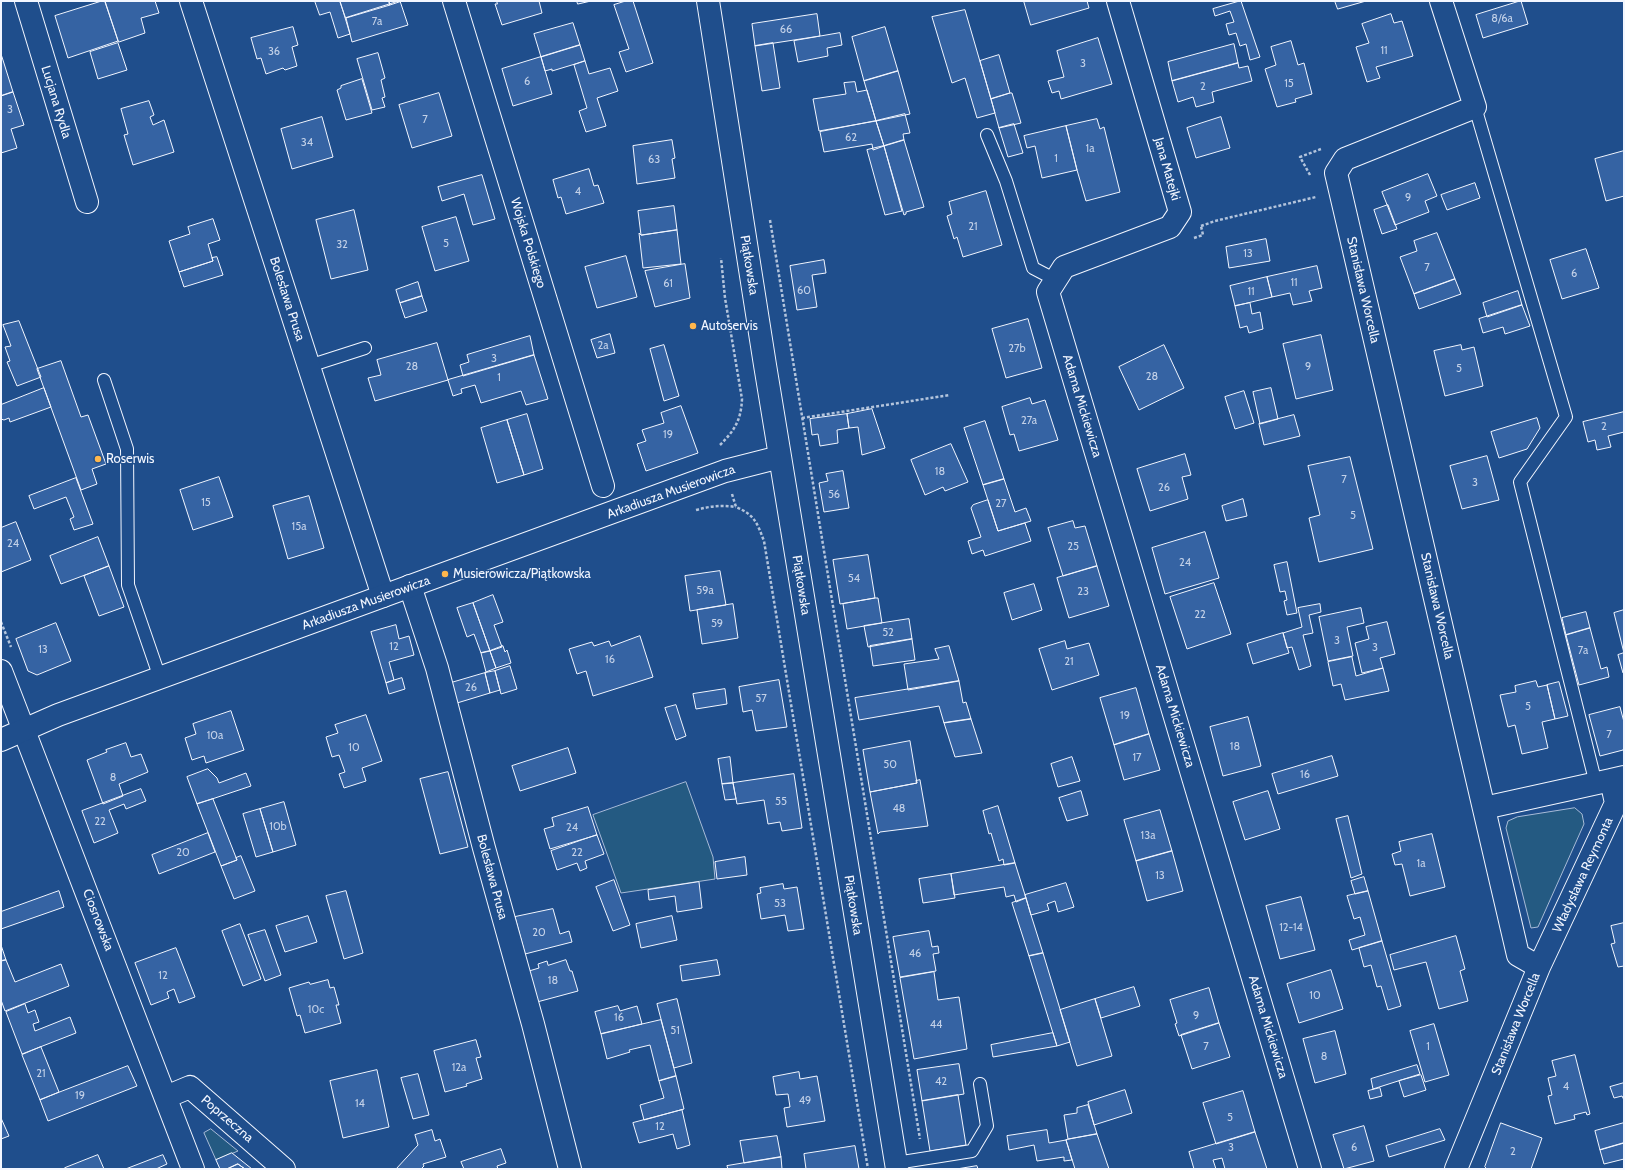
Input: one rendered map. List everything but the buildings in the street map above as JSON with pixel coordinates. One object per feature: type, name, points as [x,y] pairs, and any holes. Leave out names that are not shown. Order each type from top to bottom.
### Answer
[{"type":"street","name":"Lucjana Rydla","points":[[26,1],[87,202]]},
{"type":"street","name":"Bolesława Prusa","points":[[191,1],[383,596]]},
{"type":"street","name":"Wojska Polskiego","points":[[454,1],[603,486]]},
{"type":"street","name":"Piątkowska","points":[[708,1],[780,457],[896,1166]]},
{"type":"street","name":"Jana Matejki","points":[[1060,273],[1170,227],[1180,212],[1118,1]]},
{"type":"street","points":[[1441,1],[1475,108]]},
{"type":"street","name":"Stanisława Worcella","points":[[1456,1169],[1539,967],[1518,955],[1336,173],[1345,159],[1475,108]]},
{"type":"street","name":"Adama Mickiewicza","points":[[1060,273],[1048,292],[1310,1169]]},
{"type":"street","name":"Arkadiusza Musierowicza","points":[[1,740],[24,729],[160,678],[725,471],[780,457]]},
{"type":"street","name":"Bolesława Prusa","points":[[410,586],[438,668],[484,848],[533,1024],[570,1169]]},
{"type":"street","name":"Ciosnowska","points":[[1,671],[193,1169]]},
{"type":"street","points":[[1484,808],[1610,780]]},
{"type":"street","name":"Władysława Reymonta","points":[[1539,967],[1616,803],[1610,780]]},
{"type":"street","name":"Poprzeczna","points":[[166,1097],[190,1087],[284,1169]]},
{"type":"lane","points":[[1475,108],[1566,417],[1520,482],[1610,780]]},
{"type":"lane","points":[[987,135],[1006,181],[1033,268],[1060,273]]},
{"type":"lane","points":[[308,366],[364,348]]},
{"type":"lane","points":[[104,380],[127,449],[128,585],[160,678]]},
{"type":"lane","points":[[896,1166],[923,1159],[972,1151],[987,1126],[980,1084]]},
{"type":"path","points":[[1215,221],[1321,196]]},
{"type":"path","points":[[770,219],[923,1159]]},
{"type":"path","points":[[1189,240],[1204,235],[1200,226]]},
{"type":"path","points":[[720,255],[725,298],[742,399],[741,411],[737,424],[728,438],[717,448],[736,508],[747,512],[756,521],[764,541],[868,1169]]},
{"type":"path","points":[[802,418],[950,395]]},
{"type":"shaded area","points":[[686,782],[713,857],[715,879],[621,893],[593,815]]},
{"type":"shaded area","points":[[1575,808],[1582,814],[1584,824],[1538,927],[1531,928],[1506,828],[1508,821],[1517,817]]},
{"type":"shaded area","points":[[211,1129],[238,1151],[216,1160],[204,1133]]},
{"type":"place","name":"Autoservis","points":[[693,326]]},
{"type":"place","name":"Roserwis","points":[[98,459]]},
{"type":"place","name":"Musierowicza/Piątkowska","points":[[445,574]]}]
